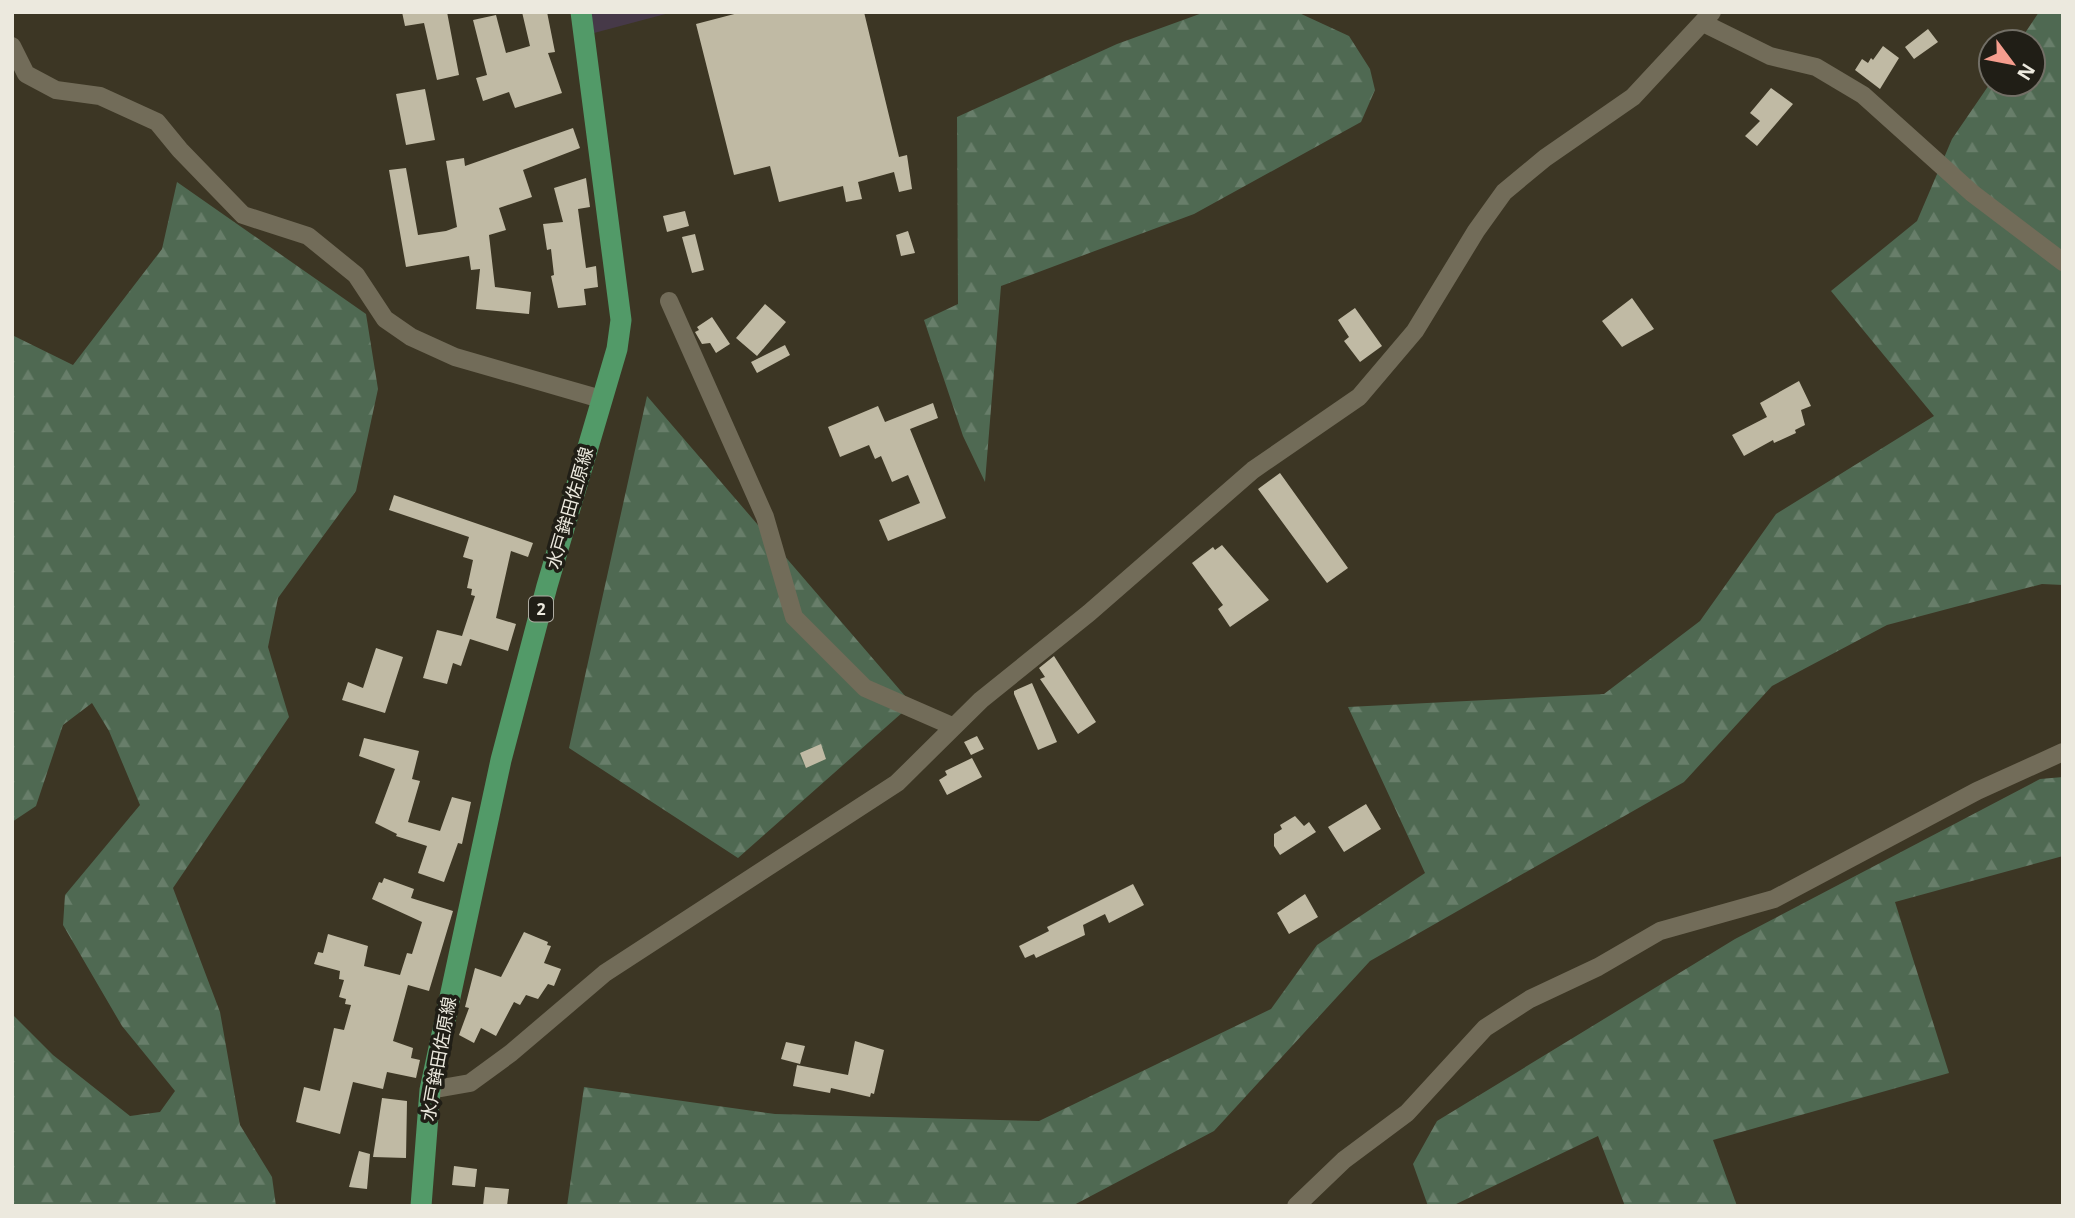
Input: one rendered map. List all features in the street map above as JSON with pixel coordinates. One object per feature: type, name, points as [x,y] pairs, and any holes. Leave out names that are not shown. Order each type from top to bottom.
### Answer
[{"type":"main road","name":"水戸鉾田佐原線","points":[[421,1206],[430,1090],[501,760],[617,349],[621,320],[581,12]]},
{"type":"street","points":[[430,1090],[470,1083],[512,1053],[605,973],[897,783],[952,726],[1253,470],[1364,392],[1415,331],[1476,231],[1504,192],[1545,158],[1633,97],[1707,18],[1770,56],[1816,67],[1863,95],[1972,193],[2063,262]]},
{"type":"street","points":[[12,46],[26,74],[56,90],[100,96],[157,121],[180,150],[243,215],[308,236],[356,275],[386,319],[411,337],[455,356],[601,399]]},
{"type":"street","points":[[669,301],[765,517],[794,617],[865,688],[952,726]]},
{"type":"street","points":[[1296,1206],[1344,1160],[1406,1113],[1485,1028],[1530,999],[1598,967],[1660,931],[1774,899],[1977,791],[2063,752]]},
{"type":"shaded area","points":[[591,12],[673,12],[594,33]]},
{"type":"green space","points":[[1205,12],[1297,12],[1349,36],[1370,69],[1375,90],[1361,122],[1194,214],[1001,286],[985,482],[963,436],[924,320],[958,304],[957,117],[1117,44]]},
{"type":"green space","points":[[2039,12],[2063,12],[2063,585],[2042,584],[1887,625],[1772,686],[1684,782],[1370,961],[1214,1131],[1072,1206],[567,1206],[584,1087],[775,1114],[1039,1121],[1271,1009],[1317,945],[1425,873],[1348,707],[1604,694],[1700,621],[1776,514],[1934,416],[1831,291],[1917,221],[1952,139],[1980,98],[2047,98],[2047,28],[2028,28]]},
{"type":"green space","points":[[177,182],[366,314],[378,389],[356,491],[278,598],[268,647],[289,717],[173,888],[220,1012],[240,1125],[272,1177],[276,1206],[12,1206],[12,1014],[53,1055],[130,1116],[160,1112],[175,1091],[122,1026],[63,925],[65,895],[140,805],[109,731],[92,703],[63,725],[36,806],[12,822],[12,335],[73,365],[162,249]]},
{"type":"green space","points":[[647,396],[912,704],[738,858],[569,748]]},
{"type":"green space","points":[[2063,777],[2063,856],[1895,902],[1949,1073],[1713,1140],[1737,1206],[1625,1206],[1598,1136],[1452,1206],[1428,1206],[1413,1164],[1437,1121],[1735,939],[2040,779]]},
{"type":"building","points":[[402,12],[447,12],[459,75],[437,80],[424,23],[405,26]]},
{"type":"building","points":[[522,12],[547,12],[555,52],[548,53],[562,93],[515,108],[509,92],[483,101],[476,78],[487,75],[473,20],[496,15],[506,53],[530,46]]},
{"type":"building","points":[[742,12],[864,12],[899,157],[907,155],[912,189],[899,192],[894,172],[858,182],[862,199],[846,202],[843,186],[779,202],[770,166],[734,175],[696,24]]},
{"type":"building","points":[[1928,29],[1938,42],[1914,59],[1905,47]]},
{"type":"building","points":[[1883,46],[1899,58],[1880,89],[1855,70],[1862,59],[1868,63],[1871,58],[1873,60]]},
{"type":"building","points":[[1771,88],[1793,104],[1757,146],[1745,136],[1760,121],[1750,113]]},
{"type":"building","points":[[425,89],[435,140],[406,145],[396,94]]},
{"type":"building","points":[[573,128],[580,148],[523,170],[532,197],[499,208],[506,230],[489,235],[495,287],[531,292],[529,314],[476,309],[480,269],[471,270],[469,256],[406,267],[389,170],[406,168],[418,235],[446,231],[457,227],[446,161],[464,158],[465,166]]},
{"type":"building","points":[[586,178],[590,207],[578,209],[586,268],[596,266],[598,287],[584,289],[586,305],[558,308],[551,276],[554,275],[551,249],[547,250],[543,224],[563,222],[554,188]]},
{"type":"building","points":[[685,211],[689,226],[667,232],[663,216]]},
{"type":"building","points":[[908,231],[915,253],[901,256],[896,235]]},
{"type":"building","points":[[695,234],[704,270],[692,273],[682,237]]},
{"type":"building","points":[[1632,298],[1654,329],[1622,347],[1602,321]]},
{"type":"building","points":[[765,304],[786,322],[757,356],[736,338]]},
{"type":"building","points":[[1355,308],[1382,346],[1360,362],[1344,341],[1349,337],[1338,320]]},
{"type":"building","points":[[712,317],[730,344],[716,353],[710,343],[702,344],[695,332],[699,330],[697,327]]},
{"type":"building","points":[[785,345],[790,355],[757,373],[751,362]]},
{"type":"building","points":[[1799,381],[1811,406],[1801,410],[1805,425],[1795,430],[1796,433],[1774,443],[1773,440],[1744,456],[1732,435],[1767,417],[1760,403]]},
{"type":"building","points":[[933,403],[938,418],[910,429],[946,518],[888,541],[879,520],[920,503],[908,475],[892,482],[881,456],[875,459],[869,445],[840,457],[828,427],[878,406],[885,422]]},
{"type":"building","points":[[1280,473],[1348,568],[1327,583],[1258,489]]},
{"type":"building","points":[[394,495],[533,543],[528,557],[511,551],[496,618],[516,624],[508,651],[470,639],[461,666],[453,663],[447,684],[423,678],[437,630],[462,636],[475,596],[471,595],[472,589],[467,588],[473,560],[463,557],[469,537],[389,510]]},
{"type":"building","points":[[1222,545],[1269,600],[1230,627],[1218,609],[1223,605],[1192,563],[1213,547],[1215,550]]},
{"type":"building","points":[[376,648],[403,657],[385,713],[342,700],[348,682],[363,688]]},
{"type":"building","points":[[1054,656],[1096,722],[1078,734],[1040,679],[1045,677],[1039,668]]},
{"type":"building","points":[[1032,683],[1057,742],[1038,750],[1014,694],[1014,691]]},
{"type":"building","points":[[977,736],[984,749],[971,755],[964,742]]},
{"type":"building","points":[[364,738],[419,751],[412,779],[420,781],[408,822],[440,831],[452,797],[471,802],[462,844],[458,843],[444,882],[418,873],[427,846],[396,836],[397,834],[375,823],[395,769],[359,756]]},
{"type":"building","points":[[821,744],[826,759],[806,768],[800,753]]},
{"type":"building","points":[[972,758],[982,777],[947,795],[939,780],[947,775],[945,771]]},
{"type":"building","points":[[1366,804],[1381,829],[1344,852],[1328,827]]},
{"type":"building","points":[[1295,816],[1304,826],[1309,822],[1316,832],[1280,855],[1274,846],[1274,834],[1282,829],[1280,825]]},
{"type":"building","points":[[384,878],[414,889],[411,898],[453,911],[429,991],[408,985],[393,1041],[413,1048],[411,1058],[420,1060],[416,1078],[387,1072],[383,1089],[353,1082],[340,1134],[296,1122],[304,1087],[320,1091],[334,1028],[344,1030],[351,1005],[345,1004],[346,999],[339,997],[344,980],[339,979],[340,971],[314,964],[318,952],[323,953],[328,934],[368,946],[364,966],[400,975],[407,953],[412,954],[422,922],[372,899],[379,882],[382,883]]},
{"type":"building","points":[[1133,884],[1144,905],[1109,923],[1105,914],[1083,925],[1085,935],[1036,958],[1034,954],[1025,958],[1019,946],[1049,931],[1047,927]]},
{"type":"building","points":[[1305,894],[1318,917],[1289,934],[1277,913]]},
{"type":"building","points":[[524,932],[548,942],[547,945],[551,946],[544,963],[561,969],[554,986],[548,984],[538,999],[526,995],[520,1005],[514,1002],[496,1036],[481,1028],[474,1043],[459,1035],[469,1008],[465,1007],[475,968],[501,977]]},
{"type":"building","points":[[855,1041],[884,1050],[874,1094],[871,1093],[870,1097],[831,1088],[830,1093],[793,1086],[797,1065],[848,1075]]},
{"type":"building","points":[[786,1042],[805,1046],[800,1064],[781,1059]]},
{"type":"building","points":[[382,1098],[407,1101],[406,1158],[373,1157]]},
{"type":"building","points":[[359,1151],[370,1154],[367,1189],[349,1187]]},
{"type":"building","points":[[454,1166],[477,1169],[475,1187],[452,1185]]},
{"type":"building","points":[[485,1187],[509,1189],[507,1206],[483,1206]]}]
